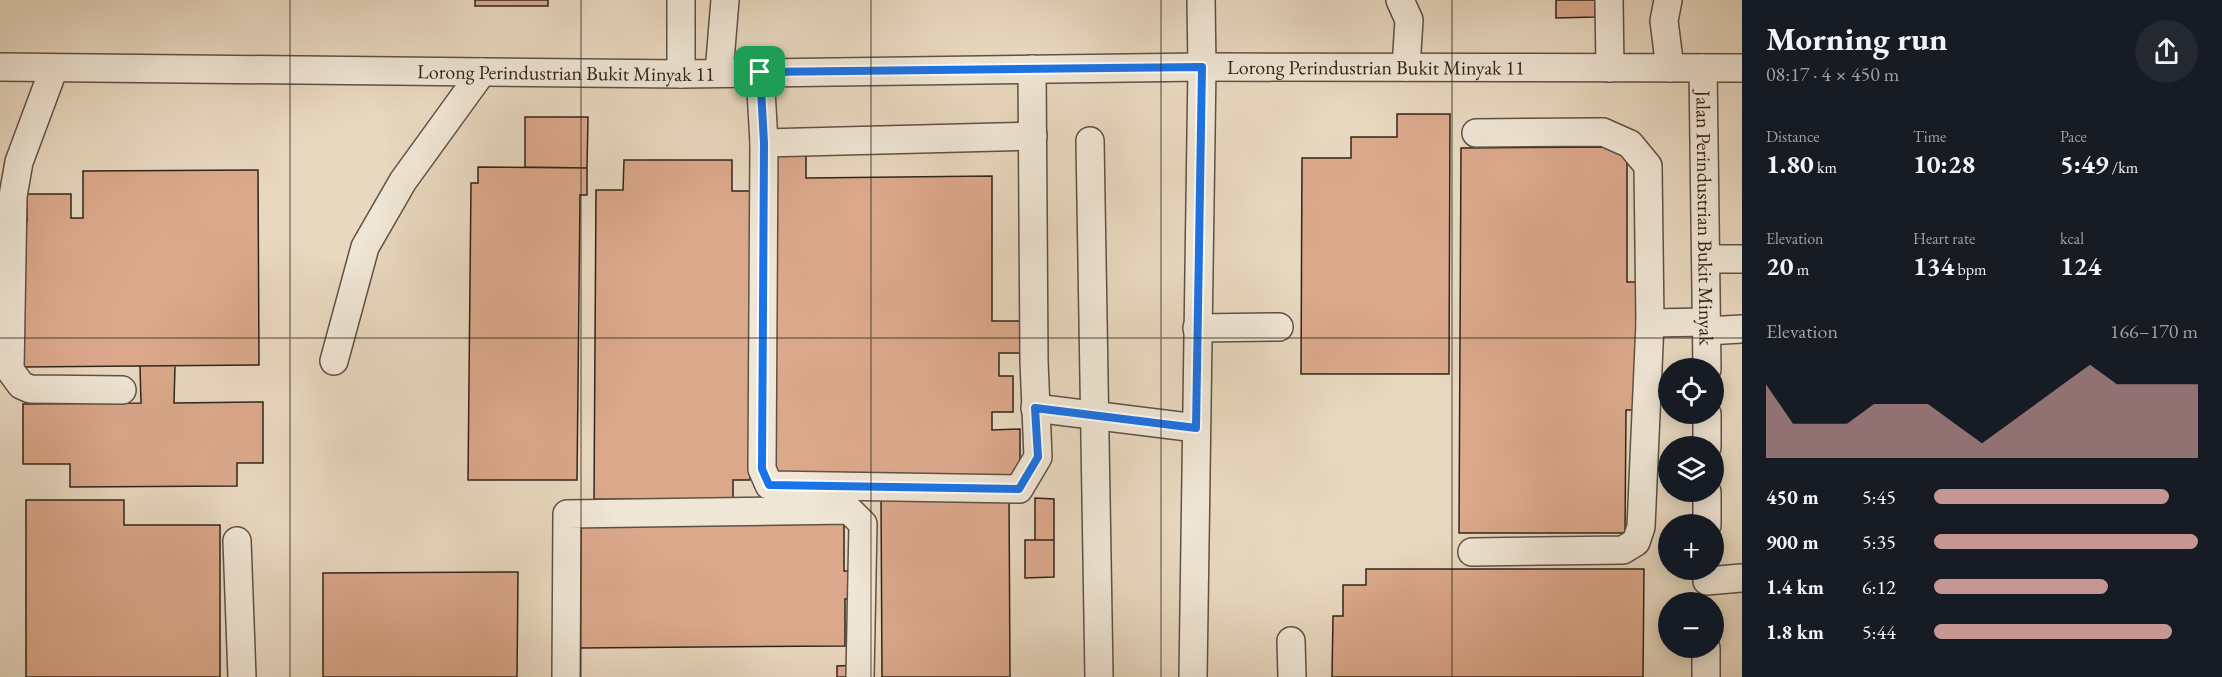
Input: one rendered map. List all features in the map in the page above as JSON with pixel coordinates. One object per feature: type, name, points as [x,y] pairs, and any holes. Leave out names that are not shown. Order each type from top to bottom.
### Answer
[{"type":"street","points":[[681,0],[681,74]]},
{"type":"street","points":[[719,73],[725,0]]},
{"type":"street","points":[[1193,677],[1201,0]]},
{"type":"street","points":[[1400,0],[1409,20],[1406,68]]},
{"type":"street","points":[[1609,0],[1610,68]]},
{"type":"street","points":[[1668,0],[1664,21],[1670,68]]},
{"type":"street","name":"Lorong Perindustrian Bukit Minyak 11","points":[[3,63],[54,68],[681,74],[1202,67],[1742,68]]},
{"type":"street","points":[[54,68],[19,162],[13,196],[10,370],[21,385],[30,389],[122,390]]},
{"type":"street","name":"Jalan Perindustrian Bukit Minyak","points":[[1703,68],[1707,358]]},
{"type":"street","points":[[760,72],[764,143],[762,469],[769,485],[1019,489],[1038,457],[1035,408],[1032,69]]},
{"type":"street","points":[[334,361],[365,248],[403,181],[482,72]]},
{"type":"street","points":[[1472,552],[1623,550],[1636,542],[1641,527],[1658,380],[1650,323],[1648,166],[1630,144],[1603,132],[1476,133]]},
{"type":"street","points":[[764,143],[1033,136]]},
{"type":"street","points":[[1090,141],[1099,677]]},
{"type":"street","points":[[1706,259],[1742,259]]},
{"type":"street","points":[[1650,323],[1742,329]]},
{"type":"street","points":[[1197,327],[1279,327]]},
{"type":"street","points":[[1035,408],[1196,428]]},
{"type":"street","points":[[566,677],[567,514],[849,510],[863,524],[860,677]]},
{"type":"street","points":[[237,542],[242,677]]},
{"type":"street","points":[[1707,585],[1742,578]]},
{"type":"street","points":[[1291,641],[1292,677]]},
{"type":"street","points":[[1706,658],[1706,677]]},
{"type":"building","points":[[475,0],[548,0],[548,6],[475,6]]},
{"type":"building","points":[[1556,0],[1595,0],[1595,17],[1556,18]]},
{"type":"building","points":[[1397,114],[1450,114],[1449,374],[1301,374],[1302,158],[1351,158],[1351,137],[1397,137]]},
{"type":"building","points":[[525,117],[588,117],[587,168],[525,167]]},
{"type":"building","points":[[1627,147],[1627,282],[1645,282],[1644,410],[1626,410],[1625,533],[1459,533],[1461,148]]},
{"type":"building","points":[[774,155],[806,155],[806,178],[992,176],[992,321],[1023,321],[1024,353],[999,353],[999,376],[1013,376],[1013,412],[992,412],[992,430],[1020,429],[1020,475],[774,477]]},
{"type":"building","points":[[624,160],[732,160],[732,191],[753,191],[750,480],[733,480],[733,500],[594,499],[596,190],[623,190]]},
{"type":"building","points":[[478,167],[587,168],[587,195],[580,195],[577,480],[468,480],[471,183],[478,183]]},
{"type":"building","points":[[258,170],[259,365],[22,367],[22,222],[27,222],[27,194],[71,194],[71,218],[83,218],[83,171]]},
{"type":"building","points":[[140,366],[175,366],[174,403],[263,402],[263,463],[237,463],[237,486],[70,487],[70,464],[23,464],[23,404],[141,403]]},
{"type":"building","points":[[1009,493],[1010,677],[882,677],[881,494]]},
{"type":"building","points":[[1035,498],[1054,499],[1054,540],[1035,540]]},
{"type":"building","points":[[26,500],[124,500],[124,525],[220,525],[220,677],[26,677]]},
{"type":"building","points":[[844,522],[844,571],[856,571],[856,599],[845,599],[845,646],[579,648],[579,523]]},
{"type":"building","points":[[1025,540],[1054,540],[1054,577],[1025,578]]},
{"type":"building","points":[[1366,569],[1644,569],[1643,677],[1332,677],[1333,616],[1343,616],[1343,585],[1366,585]]},
{"type":"building","points":[[518,572],[517,677],[323,677],[323,573]]},
{"type":"building","points":[[857,665],[857,677],[837,677],[837,666]]},
{"type":"route","points":[[1202,67],[1196,428],[1035,408],[1038,457],[1019,489],[769,485],[762,469],[764,143],[760,72],[1202,67]]}]
